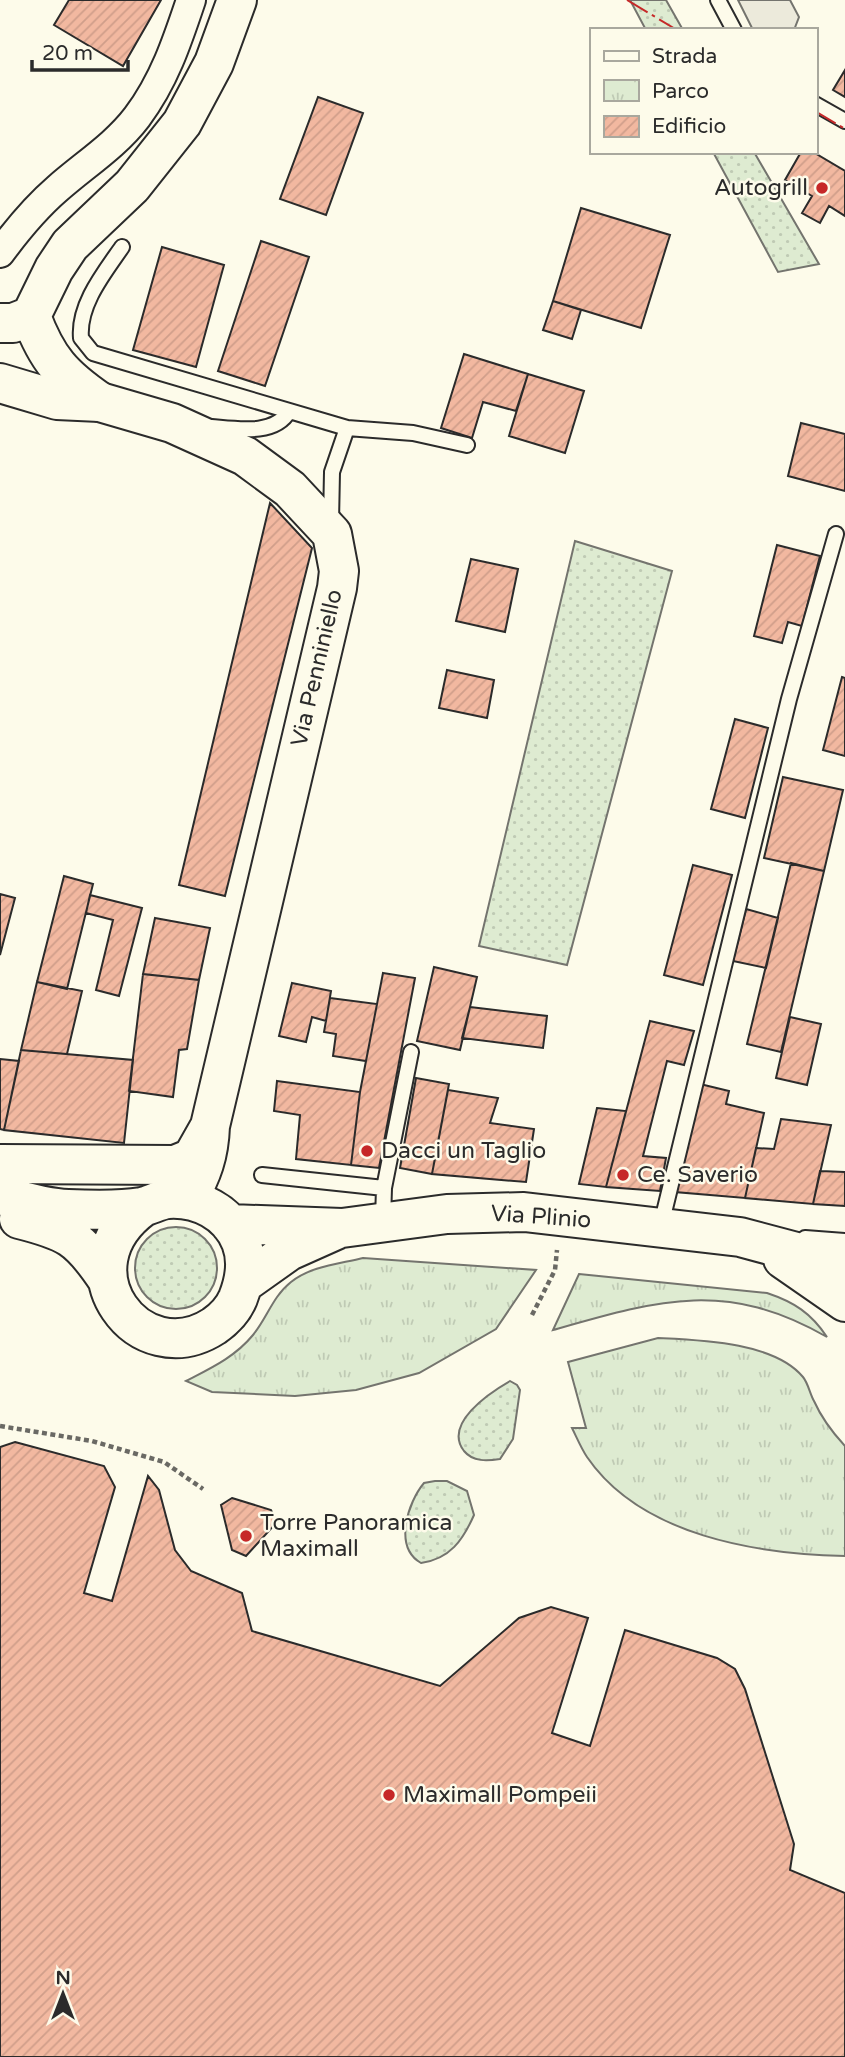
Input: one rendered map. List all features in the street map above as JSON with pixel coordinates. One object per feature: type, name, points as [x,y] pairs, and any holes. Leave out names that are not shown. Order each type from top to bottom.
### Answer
[{"type":"main road","points":[[100,402],[61,372],[15,320],[70,245],[132,186],[182,123],[214,63],[237,0]]},
{"type":"main road","points":[[0,383],[57,400],[100,402],[172,423],[245,456],[290,489],[332,534]]},
{"type":"main road","name":"Via Penniniello","points":[[188,1199],[205,1166],[210,1126],[337,588],[339,571],[332,534]]},
{"type":"main road","name":"Via Penniniello","points":[[0,1164],[175,1165],[191,1158],[210,1126]]},
{"type":"main road","points":[[0,1195],[66,1209],[142,1207],[165,1199],[188,1199],[211,1208],[230,1224],[241,1242],[245,1263],[244,1283]]},
{"type":"main road","name":"Via Plinio","points":[[0,1214],[61,1230],[88,1250],[107,1279],[113,1299],[125,1317],[142,1329],[163,1336],[184,1337],[205,1331],[223,1320],[236,1303],[244,1283],[289,1251],[384,1205],[492,1211],[660,1226],[740,1237],[845,1265]]},
{"type":"main road","name":"Via Plinio","points":[[107,1279],[107,1257],[113,1237],[125,1220],[142,1207]]},
{"type":"main road","name":"Via Plinio","points":[[230,1224],[342,1227]]},
{"type":"main road","name":"Via Plinio","points":[[740,1237],[791,1263],[845,1302]]},
{"type":"street","points":[[0,253],[25,220],[58,188],[99,156],[136,117],[168,69],[191,0]]},
{"type":"lane","points":[[718,0],[733,28]]},
{"type":"lane","points":[[817,105],[845,121]]},
{"type":"lane","points":[[122,247],[102,276],[87,306],[80,328],[85,347],[93,353],[347,428],[413,433],[467,445]]},
{"type":"lane","points":[[172,423],[257,428],[275,425],[284,420],[289,411]]},
{"type":"lane","points":[[332,534],[330,490],[347,428]]},
{"type":"lane","points":[[660,1226],[789,699],[836,534]]},
{"type":"lane","points":[[262,1175],[384,1205],[411,1052]]},
{"type":"lane","name":"Via Plinio","points":[[740,1237],[845,1241]]},
{"type":"path","points":[[533,1315],[555,1270],[560,1218]]},
{"type":"path","points":[[0,1426],[92,1441],[164,1462],[203,1489]]},
{"type":"green space","points":[[630,0],[666,0],[682,28],[645,28]]},
{"type":"green space","points":[[714,154],[755,154],[819,264],[778,272]]},
{"type":"green space","points":[[575,541],[672,571],[567,965],[479,946]]},
{"type":"green space","points":[[176,1227],[192,1230],[205,1239],[214,1252],[217,1268],[214,1284],[205,1297],[192,1306],[176,1309],[160,1306],[147,1297],[138,1284],[135,1268],[138,1252],[147,1239],[160,1230]]},
{"type":"green space","points":[[363,1258],[536,1270],[496,1329],[419,1373],[356,1390],[295,1396],[212,1392],[186,1381],[222,1361],[246,1343],[279,1294],[291,1282],[316,1269]]},
{"type":"green space","points":[[579,1274],[767,1293],[801,1309],[827,1337],[791,1319],[756,1307],[724,1301],[692,1300],[626,1310],[553,1330]]},
{"type":"green space","points":[[658,1338],[715,1342],[755,1350],[790,1365],[803,1377],[817,1408],[845,1446],[845,1556],[775,1551],[703,1535],[669,1523],[638,1506],[610,1484],[587,1457],[572,1428],[586,1428],[568,1362]]},
{"type":"green space","points":[[510,1381],[520,1390],[513,1439],[500,1459],[476,1459],[464,1451],[459,1441],[459,1430],[471,1410]]},
{"type":"green space","points":[[447,1481],[467,1491],[474,1515],[460,1540],[448,1553],[421,1563],[412,1556],[407,1546],[406,1524],[418,1491],[424,1483]]},
{"type":"shaded area","points":[[738,0],[790,0],[799,17],[795,28],[752,28]]},
{"type":"building","points":[[69,0],[161,0],[123,66],[54,25]]},
{"type":"building","points":[[845,70],[845,97],[833,90]]},
{"type":"building","points":[[318,97],[363,113],[326,215],[280,199]]},
{"type":"building","name":"Autogrill","points":[[800,154],[816,154],[845,171],[845,216],[829,206],[820,223],[802,213],[812,196],[785,180]]},
{"type":"building","points":[[581,208],[670,235],[641,328],[553,301]]},
{"type":"building","points":[[261,241],[309,257],[265,386],[218,371]]},
{"type":"building","points":[[162,247],[224,265],[196,367],[133,350]]},
{"type":"building","points":[[553,301],[581,310],[572,339],[543,330]]},
{"type":"building","points":[[464,354],[528,374],[516,411],[483,402],[472,438],[441,428]]},
{"type":"building","points":[[528,374],[584,391],[565,453],[509,436]]},
{"type":"building","points":[[801,423],[845,434],[845,491],[788,476]]},
{"type":"building","points":[[270,503],[312,548],[225,896],[179,885]]},
{"type":"building","points":[[777,545],[820,556],[802,626],[788,622],[782,643],[754,636]]},
{"type":"building","points":[[471,559],[518,569],[505,632],[456,621]]},
{"type":"building","points":[[447,670],[494,680],[487,718],[439,708]]},
{"type":"building","points":[[842,677],[845,678],[845,756],[823,750]]},
{"type":"building","points":[[735,719],[768,728],[745,818],[711,809]]},
{"type":"building","points":[[783,777],[843,790],[824,871],[764,858]]},
{"type":"building","points":[[791,863],[824,871],[781,1052],[747,1044]]},
{"type":"building","points":[[693,865],[732,875],[703,985],[664,975]]},
{"type":"building","points":[[64,876],[93,884],[67,989],[37,982]]},
{"type":"building","points":[[0,894],[15,898],[0,955]]},
{"type":"building","points":[[90,895],[142,908],[119,996],[96,990],[113,920],[86,913]]},
{"type":"building","points":[[746,909],[778,918],[766,968],[733,961]]},
{"type":"building","points":[[155,918],[210,928],[199,980],[143,974]]},
{"type":"building","points":[[434,967],[477,977],[460,1050],[417,1041]]},
{"type":"building","points":[[383,973],[415,978],[379,1168],[351,1165],[360,1092]]},
{"type":"building","points":[[143,974],[199,980],[187,1049],[179,1050],[173,1097],[129,1091]]},
{"type":"building","points":[[37,982],[82,991],[67,1054],[21,1050]]},
{"type":"building","points":[[292,983],[331,991],[326,1021],[312,1017],[306,1042],[279,1036]]},
{"type":"building","points":[[330,998],[377,1004],[366,1061],[333,1056],[336,1034],[324,1032]]},
{"type":"building","points":[[470,1007],[547,1016],[543,1048],[462,1038]]},
{"type":"building","points":[[790,1017],[821,1024],[807,1085],[776,1078]]},
{"type":"building","points":[[650,1021],[694,1031],[684,1065],[667,1061],[643,1156],[666,1158],[660,1191],[606,1187]]},
{"type":"building","points":[[21,1050],[133,1060],[124,1143],[4,1130]]},
{"type":"building","points":[[0,1059],[19,1061],[4,1130],[0,1129]]},
{"type":"building","points":[[416,1078],[449,1084],[432,1174],[400,1168]]},
{"type":"building","points":[[277,1081],[360,1092],[351,1165],[296,1159],[300,1115],[274,1111]]},
{"type":"building","points":[[700,1084],[729,1091],[726,1104],[764,1113],[745,1198],[675,1192]]},
{"type":"building","points":[[448,1090],[498,1098],[490,1123],[534,1129],[526,1182],[432,1174]]},
{"type":"building","points":[[597,1108],[626,1111],[606,1187],[579,1184]]},
{"type":"building","points":[[781,1119],[831,1125],[813,1204],[745,1198],[756,1148],[774,1149]]},
{"type":"building","points":[[820,1171],[845,1172],[845,1206],[813,1204]]},
{"type":"building","name":"Maximall Pompeii","points":[[15,1442],[104,1466],[115,1487],[84,1593],[112,1601],[148,1476],[159,1490],[175,1550],[191,1571],[242,1593],[252,1631],[440,1686],[519,1618],[551,1607],[588,1618],[552,1733],[590,1746],[625,1630],[717,1658],[735,1669],[745,1689],[794,1844],[790,1870],[845,1893],[845,2057],[0,2057],[0,1447]]},
{"type":"building","name":"Torre Panoramica Maximall","points":[[232,1498],[271,1510],[277,1522],[246,1556],[232,1550],[221,1505]]},
{"type":"power","points":[[627,0],[674,28]]},
{"type":"power","points":[[817,112],[845,129]]},
{"type":"place","name":"Autogrill","points":[[822,188]]},
{"type":"place","name":"Dacci un Taglio","points":[[367,1151]]},
{"type":"place","name":"Ce. Saverio","points":[[623,1175]]},
{"type":"place","name":"Torre Panoramica Maximall","points":[[246,1536]]},
{"type":"place","name":"Maximall Pompeii","points":[[389,1795]]}]
